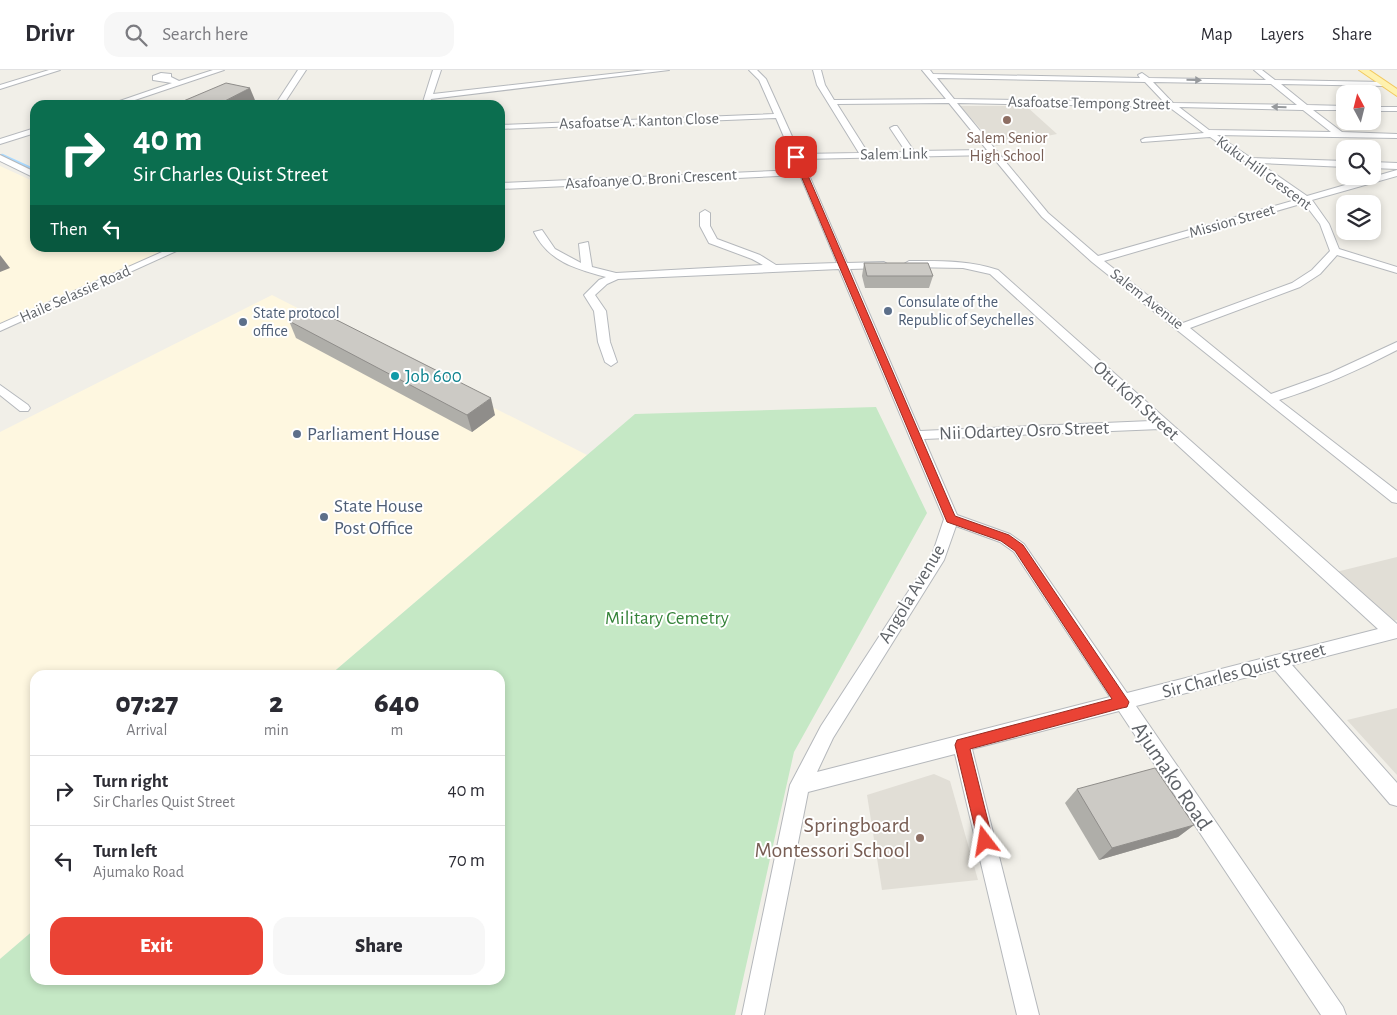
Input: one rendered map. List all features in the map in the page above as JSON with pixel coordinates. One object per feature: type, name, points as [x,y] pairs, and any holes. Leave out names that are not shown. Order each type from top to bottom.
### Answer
[{"type":"main road","points":[[1363,70],[1397,93]]},
{"type":"street","points":[[0,86],[56,70]]},
{"type":"street","points":[[127,100],[220,70]]},
{"type":"street","points":[[282,100],[302,70]]},
{"type":"street","points":[[427,100],[437,70]]},
{"type":"street","points":[[441,100],[665,70]]},
{"type":"street","points":[[753,70],[762,79],[779,116],[951,519]]},
{"type":"street","points":[[817,70],[822,85],[864,155]]},
{"type":"street","name":"Kuku Hill Crescent","points":[[1138,70],[1170,104],[1209,134],[1307,200],[1321,215],[1335,251]]},
{"type":"street","points":[[1258,70],[1340,135]]},
{"type":"street","points":[[929,73],[1384,84]]},
{"type":"street","name":"Salem Avenue","points":[[929,73],[954,101],[992,152],[1046,215],[1096,260],[1182,326],[1269,399],[1397,498]]},
{"type":"street","points":[[166,78],[179,83]]},
{"type":"street","name":"Asafoatse Tempong Street","points":[[832,102],[954,101],[1336,108]]},
{"type":"street","points":[[1381,109],[1397,109]]},
{"type":"street","name":"Asafoatse A. Kanton Close","points":[[505,127],[779,116]]},
{"type":"street","points":[[894,128],[912,154]]},
{"type":"street","points":[[0,142],[30,132]]},
{"type":"street","points":[[1145,140],[1209,134],[1397,136]]},
{"type":"street","name":"Salem Link","points":[[796,157],[992,152]]},
{"type":"street","points":[[0,158],[30,173]]},
{"type":"street","points":[[1248,160],[1336,164]]},
{"type":"street","points":[[1381,165],[1397,166]]},
{"type":"street","name":"Asafoanye O. Broni Crescent","points":[[505,186],[802,172]]},
{"type":"street","name":"Mission Street","points":[[1096,260],[1394,177]]},
{"type":"street","points":[[705,213],[705,226],[713,241],[756,257],[774,268]]},
{"type":"street","points":[[539,232],[544,245],[566,262],[616,276]]},
{"type":"street","points":[[584,244],[587,268]]},
{"type":"street","points":[[1182,326],[1296,285],[1316,272],[1335,251],[1397,270]]},
{"type":"street","name":"Haile Selassie Road","points":[[0,328],[169,252]]},
{"type":"street","name":"Otu Kofi Street","points":[[616,276],[774,268],[962,264],[979,266],[994,272],[1162,426],[1395,632]]},
{"type":"street","points":[[611,362],[604,342],[600,311],[589,295],[603,282],[616,276]]},
{"type":"street","points":[[1269,399],[1336,376],[1368,362],[1397,345]]},
{"type":"street","points":[[0,389],[24,408]]},
{"type":"street","name":"Nii Odartey Osro Street","points":[[916,435],[1162,426]]},
{"type":"street","points":[[1380,484],[1397,480]]},
{"type":"street","name":"Ajumako Road","points":[[951,519],[1005,538],[1019,548],[1335,1015]]},
{"type":"street","name":"Angola Avenue","points":[[753,1015],[800,785],[827,732],[939,556],[951,519]]},
{"type":"street","name":"Sir Charles Quist Street","points":[[800,785],[962,745],[1395,632]]},
{"type":"street","points":[[1279,662],[1397,797]]},
{"type":"street","points":[[962,745],[1028,1015]]},
{"type":"shaded area","name":"Salem Senior High School","points":[[960,106],[1026,106],[1057,134],[996,146]]},
{"type":"shaded area","points":[[0,166],[30,180],[30,252],[161,252],[0,324]]},
{"type":"shaded area","points":[[272,295],[587,455],[336,670],[30,670],[30,933],[0,959],[0,432]]},
{"type":"shaded area","points":[[1397,557],[1397,620],[1390,622],[1336,572]]},
{"type":"shaded area","points":[[1397,708],[1397,775],[1347,720]]},
{"type":"shaded area","name":"Springboard Montessori School","points":[[934,774],[950,781],[978,880],[882,890],[867,795]]},
{"type":"green space","name":"Military Cemetry","points":[[876,407],[927,513],[794,752],[735,1015],[0,1015],[0,959],[30,933],[30,985],[505,985],[505,670],[336,670],[635,414]]},
{"type":"building","points":[[226,83],[250,88],[227,100],[186,100]]},
{"type":"building","points":[[864,263],[928,263],[933,276],[867,276]]},
{"type":"building","points":[[313,308],[491,398],[467,415],[289,321]]},
{"type":"building","points":[[1155,768],[1194,825],[1112,848],[1077,789]]},
{"type":"waterway","points":[[2,155],[30,168]]},
{"type":"place","name":"Salem Senior High School","points":[[1007,120]]},
{"type":"place","name":"Consulate of the Republic of Seychelles","points":[[888,311]]},
{"type":"place","name":"State protocol office","points":[[243,322]]},
{"type":"place","name":"Job 600","points":[[395,376]]},
{"type":"place","name":"Parliament House","points":[[297,434]]},
{"type":"place","name":"State House Post Office","points":[[324,517]]},
{"type":"place","name":"Springboard Montessori School","points":[[920,838]]},
{"type":"route","points":[[796,157],[951,519],[1005,538],[1019,548],[1122,702],[962,745],[985,841]]}]
